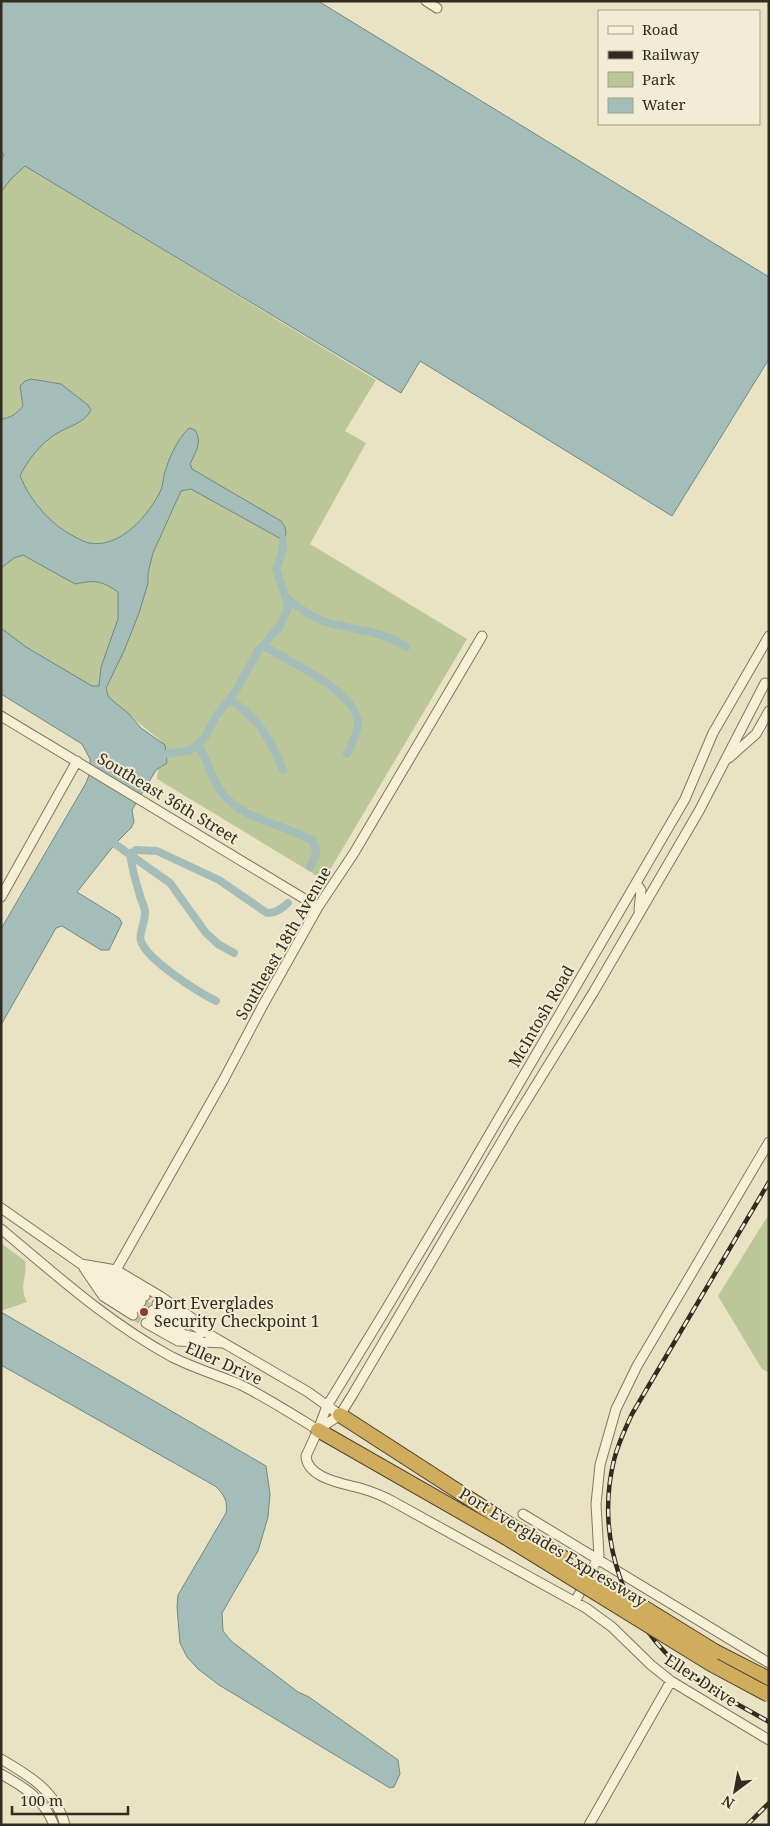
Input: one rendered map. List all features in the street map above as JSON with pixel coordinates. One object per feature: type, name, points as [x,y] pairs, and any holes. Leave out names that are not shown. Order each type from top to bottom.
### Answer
[{"type":"highway","name":"Port Everglades Expressway","points":[[340,1415],[508,1532],[711,1664],[769,1695]]},
{"type":"highway","name":"Port Everglades Expressway","points":[[318,1430],[508,1532],[716,1652],[769,1679]]},
{"type":"street","points":[[426,1],[437,8]]},
{"type":"street","name":"Southeast 18th Avenue","points":[[116,1270],[318,907],[354,853],[482,636]]},
{"type":"street","name":"McIntosh Road","points":[[327,1406],[385,1311],[685,799],[713,733],[769,636]]},
{"type":"street","name":"McIntosh Road","points":[[340,1415],[512,1124],[593,993],[699,811],[765,683]]},
{"type":"street","name":"McIntosh Road","points":[[723,764],[756,734],[769,711]]},
{"type":"street","name":"Southeast 36th Street","points":[[1,716],[318,907]]},
{"type":"street","points":[[1,898],[77,761]]},
{"type":"street","points":[[636,883],[641,890],[638,915]]},
{"type":"street","points":[[575,1602],[598,1560],[596,1519],[598,1478],[606,1438],[622,1395],[637,1366],[769,1142]]},
{"type":"street","name":"Eller Drive","points":[[1,1208],[12,1215],[139,1305],[104,1296],[81,1264]]},
{"type":"street","points":[[1,1218],[12,1215]]},
{"type":"street","name":"Eller Drive","points":[[1,1230],[96,1308],[171,1356],[249,1389],[318,1430]]},
{"type":"street","name":"Eller Drive","points":[[81,1264],[116,1270],[160,1296],[226,1343],[308,1392],[340,1415]]},
{"type":"street","points":[[96,1308],[104,1296]]},
{"type":"street","name":"Eller Drive","points":[[151,1313],[182,1326],[226,1343],[178,1341],[151,1313]]},
{"type":"street","name":"Eller Drive","points":[[327,1406],[306,1456],[308,1465],[314,1472],[392,1501],[575,1602],[612,1627],[670,1681],[769,1740]]},
{"type":"street","points":[[318,1430],[340,1415]]},
{"type":"street","points":[[523,1514],[769,1663]]},
{"type":"street","points":[[589,1825],[670,1681]]},
{"type":"street","points":[[1,1759],[43,1786],[52,1796],[65,1825]]},
{"type":"street","points":[[1,1774],[35,1796],[44,1806],[54,1825]]},
{"type":"green space","points":[[1,151],[376,380],[345,431],[366,443],[310,544],[467,639],[324,880],[157,779],[161,741],[118,706],[1,638]]},
{"type":"green space","points":[[769,1214],[769,1373],[762,1369],[718,1296]]},
{"type":"green space","points":[[1,1243],[25,1261],[23,1290],[27,1302],[1,1311]]},
{"type":"water","points":[[1,1],[318,1],[769,277],[769,359],[672,516],[420,361],[401,393],[25,166],[1,192],[1,160],[4,155],[1,151]]},
{"type":"water","points":[[31,379],[61,384],[88,405],[91,410],[80,422],[61,431],[45,442],[26,464],[20,476],[24,486],[42,511],[66,532],[85,542],[101,543],[112,541],[132,528],[156,500],[174,450],[180,438],[189,428],[195,430],[198,439],[190,464],[192,469],[281,521],[285,527],[286,534],[283,540],[191,489],[181,491],[153,553],[148,573],[148,583],[139,613],[124,651],[106,688],[108,696],[112,700],[129,714],[141,728],[165,745],[167,763],[156,770],[132,810],[134,822],[131,828],[115,844],[77,892],[119,918],[122,923],[109,950],[101,950],[62,926],[56,928],[1,1025],[1,929],[86,783],[90,773],[90,759],[82,744],[1,694],[1,628],[26,647],[92,686],[99,686],[101,667],[118,619],[118,592],[102,583],[88,582],[75,584],[23,555],[14,558],[1,568],[1,419],[8,418],[23,406],[20,386],[25,381]]},
{"type":"water","points":[[1,1312],[266,1466],[270,1494],[268,1517],[258,1551],[222,1613],[223,1631],[231,1641],[298,1692],[309,1697],[398,1760],[400,1774],[394,1787],[390,1788],[219,1685],[198,1669],[187,1657],[180,1643],[178,1595],[226,1513],[226,1501],[223,1495],[215,1486],[1,1365]]},
{"type":"waterway","points":[[167,754],[190,750],[198,745],[205,737],[216,716],[235,692],[258,651],[279,627],[288,608],[276,569],[283,550],[283,540]]},
{"type":"waterway","points":[[286,598],[318,619],[386,637],[406,647]]},
{"type":"waterway","points":[[264,646],[321,679],[348,701],[356,713],[358,725],[347,754]]},
{"type":"waterway","points":[[230,700],[249,714],[256,722],[268,739],[283,770]]},
{"type":"waterway","points":[[198,745],[218,788],[231,803],[253,816],[313,841],[316,851],[310,867]]},
{"type":"waterway","points":[[115,844],[170,883],[206,933],[218,944],[234,953]]},
{"type":"waterway","points":[[216,1001],[174,975],[145,949],[140,938],[145,911],[130,854],[136,850],[157,851],[219,880],[267,913],[278,910],[288,903]]},
{"type":"tunnel","points":[[141,1302],[153,1310]]},
{"type":"tunnel","points":[[133,1315],[146,1323]]},
{"type":"railway","points":[[769,1182],[632,1414],[614,1460],[609,1489],[609,1519],[612,1548],[620,1577],[631,1604],[646,1629],[665,1652],[687,1672],[769,1722]]},
{"type":"railway","points":[[747,1825],[769,1803]]},
{"type":"place","name":"Port Everglades Security Checkpoint 1","points":[[144,1312]]}]
